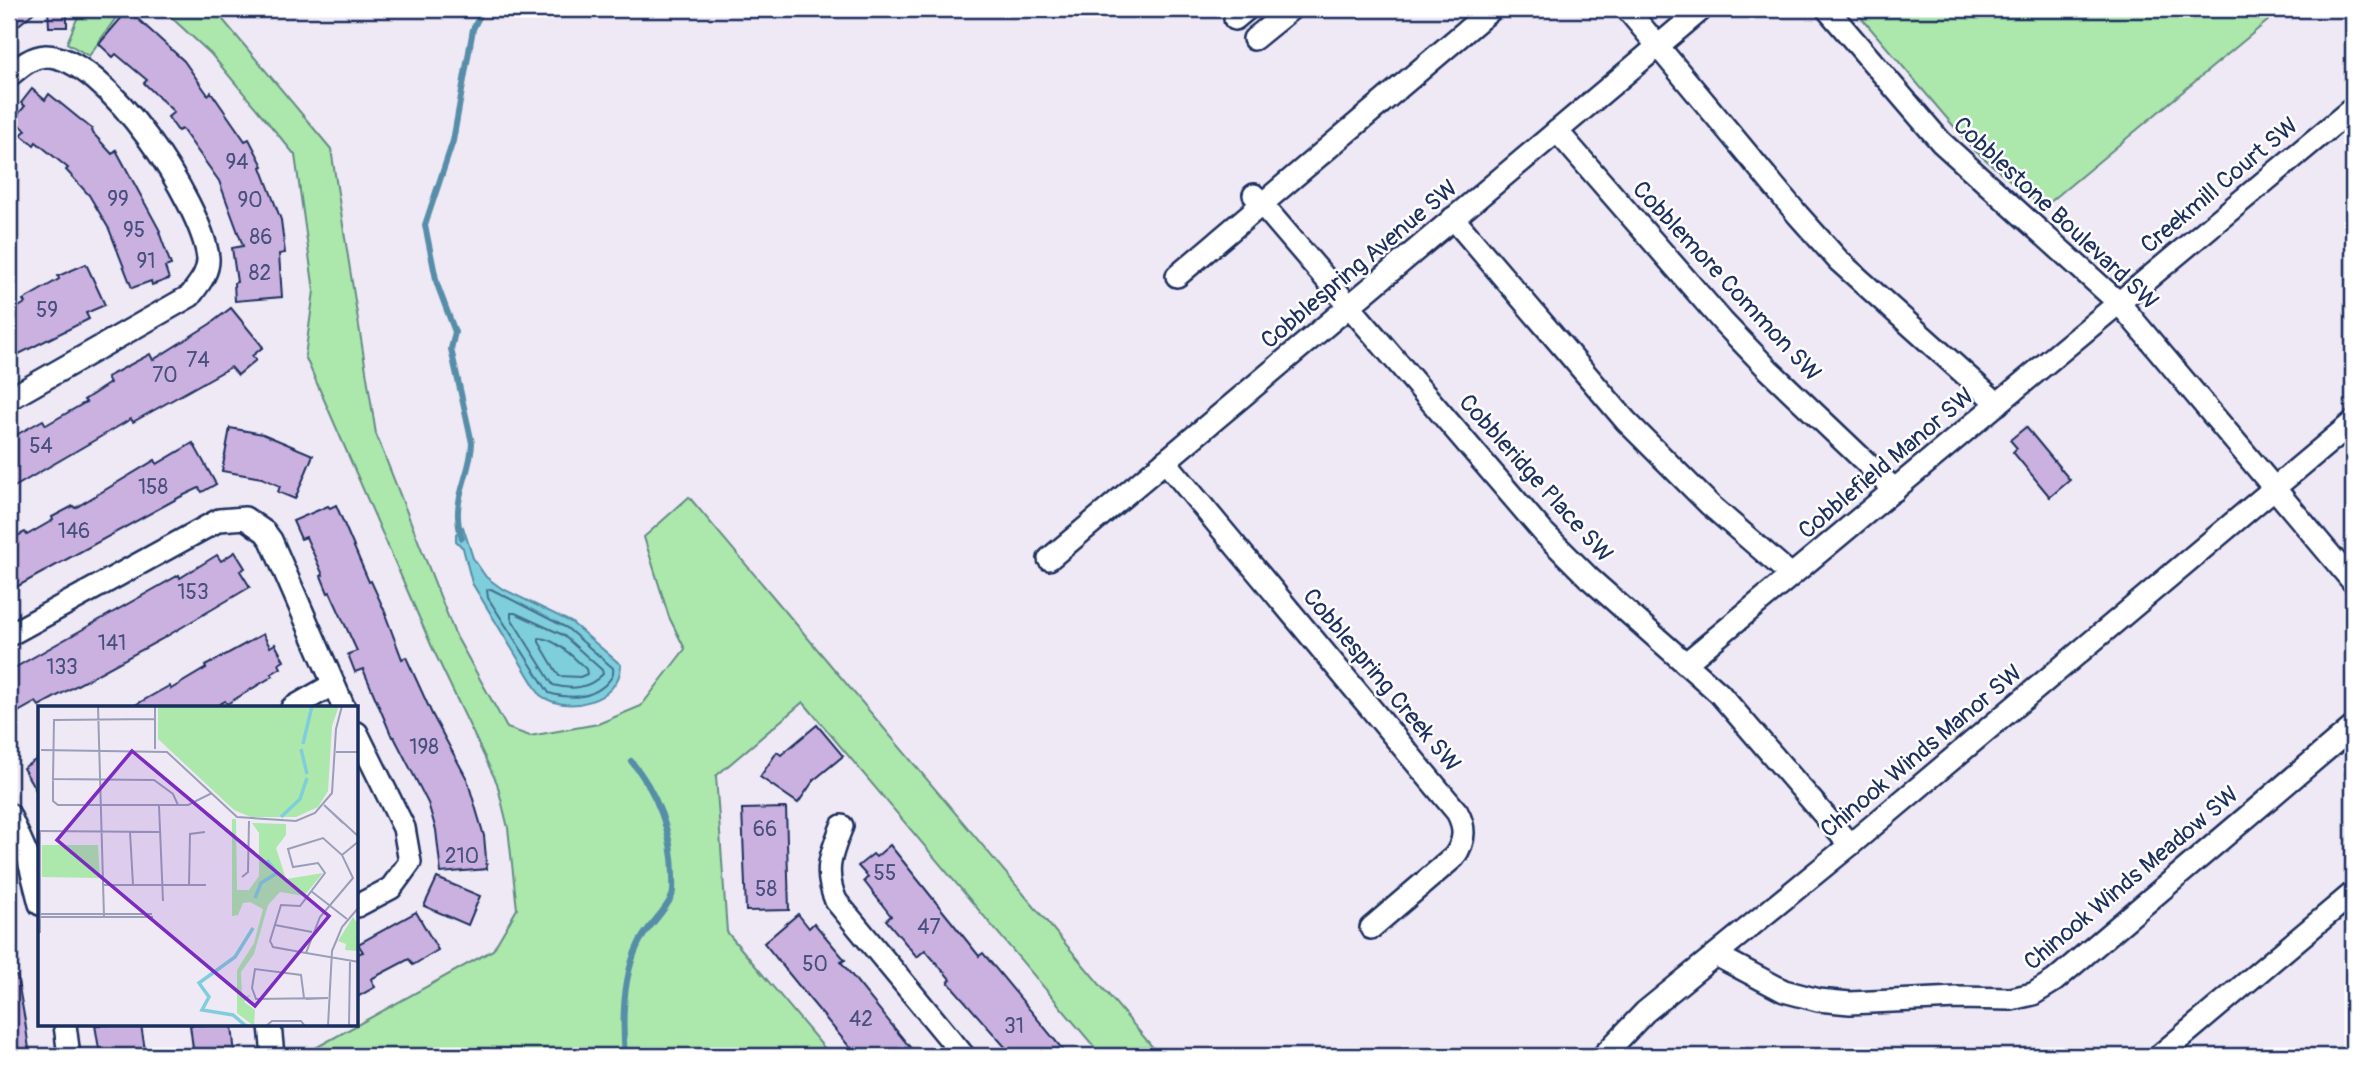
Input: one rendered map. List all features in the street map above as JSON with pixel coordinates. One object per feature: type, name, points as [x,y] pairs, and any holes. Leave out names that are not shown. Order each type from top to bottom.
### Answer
[{"type":"street","points":[[1254,39],[1291,9]]},
{"type":"street","points":[[1177,275],[1258,199],[1492,9]]},
{"type":"street","points":[[1627,9],[1839,261],[1998,404]]},
{"type":"street","name":"Cobblespring Avenue SW","points":[[1049,559],[1702,9]]},
{"type":"street","name":"Cobblestone Boulevard SW","points":[[1827,9],[1941,142],[2119,303],[2353,582]]},
{"type":"street","points":[[9,76],[30,59],[47,56],[74,66],[100,85],[132,118],[171,170],[199,230],[208,260],[204,277],[190,296],[9,399]]},
{"type":"street","name":"Creekmill Court SW","points":[[2119,303],[2353,108]]},
{"type":"street","name":"Cobblemore Common SW","points":[[1557,131],[1723,322],[1769,370],[1895,490]]},
{"type":"street","name":"Cobbleridge Place SW","points":[[1258,199],[1544,532],[1590,579],[1719,693],[1850,845]]},
{"type":"street","points":[[1453,218],[1626,421],[1710,505],[1791,575]]},
{"type":"street","name":"Cobblefield Manor SW","points":[[1686,663],[2119,303]]},
{"type":"street","name":"Chinook Winds Manor SW","points":[[1603,1056],[1645,1012],[1850,845],[2353,422]]},
{"type":"street","name":"Cobblespring Creek SW","points":[[1165,461],[1457,811],[1464,824],[1461,847],[1454,858],[1371,928]]},
{"type":"street","points":[[9,635],[219,520],[245,518],[265,532],[271,540],[343,706]]},
{"type":"street","points":[[295,706],[332,685]]},
{"type":"street","name":"Chinook Winds Meadow SW","points":[[1716,955],[1784,991],[1818,1000],[1850,1003],[1957,998],[2011,999],[2033,993],[2054,981],[2353,727]]},
{"type":"street","points":[[359,737],[404,828],[410,862],[391,888],[359,905]]},
{"type":"street","points":[[9,814],[34,853],[38,887]]},
{"type":"street","points":[[842,825],[829,860],[828,884],[836,901],[964,1056]]},
{"type":"street","points":[[2159,1056],[2353,893]]},
{"type":"street","points":[[65,1026],[69,1056]]},
{"type":"street","points":[[270,1026],[273,1056]]},
{"type":"green space","points":[[81,9],[122,9],[89,56],[67,43]]},
{"type":"green space","points":[[162,9],[214,9],[331,149],[376,434],[455,634],[507,728],[530,736],[598,724],[641,706],[685,649],[669,617],[644,537],[689,497],[1160,1056],[1102,1056],[803,702],[716,776],[727,932],[831,1056],[301,1056],[493,950],[517,909],[508,828],[497,783],[432,647],[305,356],[314,291],[295,155],[211,54]]},
{"type":"green space","points":[[1854,9],[2282,9],[2043,208],[1973,149]]},
{"type":"water","points":[[463,527],[473,558],[486,577],[501,588],[571,622],[621,665],[612,688],[602,696],[577,704],[563,704],[540,695],[472,583],[463,548],[456,541],[456,534]]},
{"type":"building","points":[[9,9],[38,9],[9,33]]},
{"type":"building","points":[[48,9],[67,9],[67,27],[49,27]]},
{"type":"building","points":[[128,10],[184,61],[208,95],[211,92],[245,141],[249,139],[263,166],[261,167],[281,220],[285,253],[279,254],[282,297],[235,301],[234,283],[237,282],[232,248],[243,246],[219,181],[182,129],[178,131],[168,117],[174,112],[144,83],[147,80],[116,54],[113,57],[99,44]]},
{"type":"building","points":[[32,89],[45,100],[49,94],[92,129],[112,154],[116,150],[160,231],[171,265],[165,267],[169,279],[152,285],[151,281],[132,288],[109,229],[89,195],[66,170],[68,168],[36,142],[34,145],[21,135],[26,130],[13,120],[25,106],[21,103]]},
{"type":"building","points":[[86,264],[105,305],[86,313],[89,319],[15,356],[9,346],[9,313],[25,303],[23,300],[59,279],[58,276]]},
{"type":"building","points":[[231,308],[263,347],[252,356],[256,360],[238,375],[231,367],[133,422],[131,419],[9,490],[9,439],[43,420],[46,425],[86,402],[84,400],[110,383],[107,377],[150,354],[153,360]]},
{"type":"building","points":[[2026,427],[2070,480],[2050,497],[2013,452],[2017,448],[2010,440]]},
{"type":"building","points":[[230,428],[263,434],[313,455],[295,499],[278,492],[280,486],[262,478],[222,471]]},
{"type":"building","points":[[193,443],[216,484],[202,492],[199,488],[180,497],[9,591],[9,540],[25,532],[27,535],[53,520],[52,517],[73,506],[75,508],[155,460],[157,464]]},
{"type":"building","points":[[336,505],[369,582],[371,581],[386,614],[402,659],[406,657],[432,714],[467,779],[484,836],[487,869],[441,873],[436,830],[428,803],[392,737],[363,669],[355,672],[348,654],[357,651],[330,592],[328,593],[306,537],[301,539],[293,521]]},
{"type":"building","points":[[235,552],[245,568],[240,571],[250,587],[39,706],[36,702],[9,717],[9,671],[179,575],[180,578],[217,555],[221,561]]},
{"type":"building","points":[[263,634],[270,647],[275,644],[284,661],[279,664],[281,668],[271,674],[273,676],[227,704],[225,701],[216,706],[134,706],[169,686],[171,689],[206,668],[205,666]]},
{"type":"building","points":[[817,725],[843,756],[814,780],[798,803],[760,777],[777,752],[781,755]]},
{"type":"building","points":[[38,758],[38,794],[23,768]]},
{"type":"building","points":[[786,808],[789,910],[746,911],[742,809]]},
{"type":"building","points":[[890,845],[979,956],[983,953],[1068,1056],[1013,1056],[948,982],[951,980],[925,950],[917,957],[886,920],[891,916],[864,881],[868,877],[858,866],[873,854],[876,857]]},
{"type":"building","points":[[437,878],[480,896],[468,925],[424,906]]},
{"type":"building","points":[[416,912],[438,950],[413,965],[409,959],[371,979],[375,987],[359,996],[359,953],[363,952],[359,943]]},
{"type":"building","points":[[798,914],[809,928],[814,923],[845,960],[841,962],[917,1056],[857,1056],[764,943]]},
{"type":"building","points":[[17,976],[30,1056],[9,1056],[9,977]]},
{"type":"building","points":[[95,1026],[141,1026],[146,1056],[104,1056],[103,1048],[99,1049]]},
{"type":"building","points":[[190,1026],[232,1026],[235,1056],[194,1056]]},
{"type":"waterway","points":[[462,538],[459,501],[472,443],[451,349],[455,332],[437,284],[425,225],[453,141],[473,29],[483,9]]},
{"type":"waterway","points":[[625,1056],[625,999],[629,971],[641,938],[669,903],[673,889],[667,830],[649,786],[631,761]]}]
